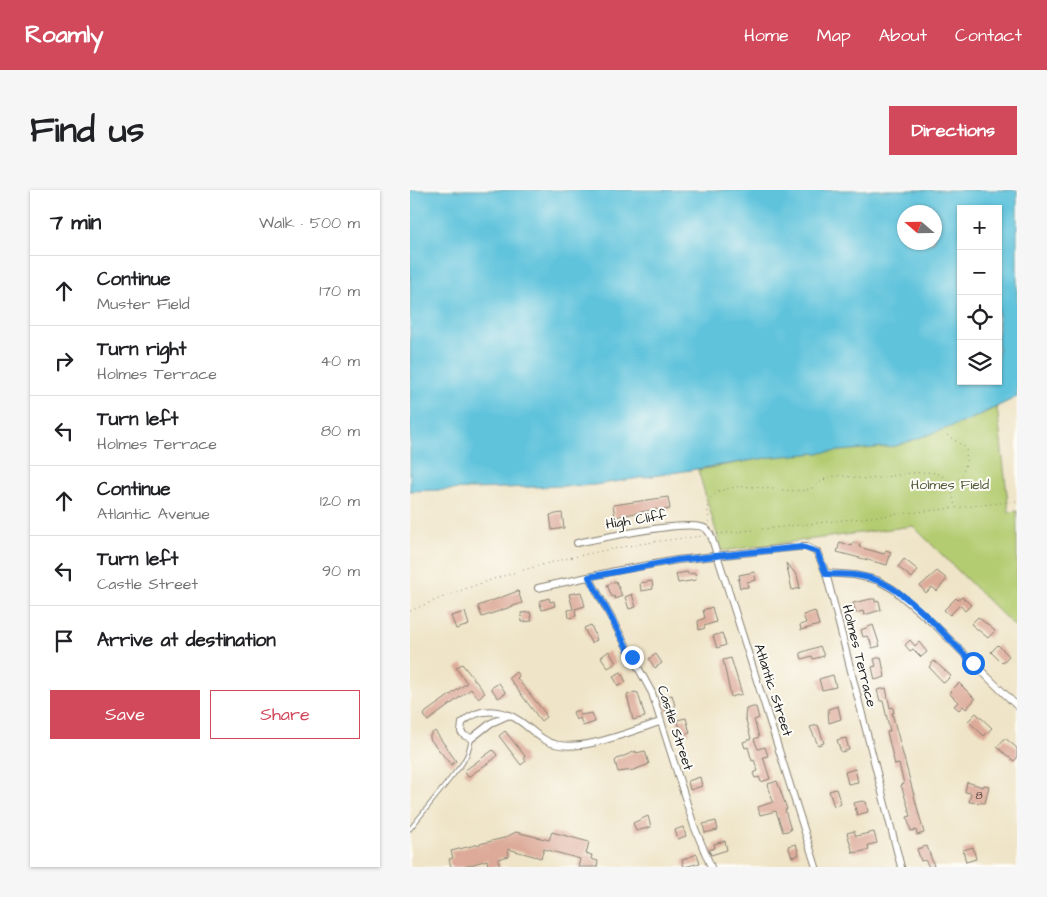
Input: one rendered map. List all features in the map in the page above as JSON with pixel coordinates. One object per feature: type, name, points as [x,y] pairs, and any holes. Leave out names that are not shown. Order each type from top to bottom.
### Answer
[{"type":"street","name":"High Cliff","points":[[577,543],[672,527],[700,526],[706,529],[710,535]]},
{"type":"street","name":"Atlantic Street","points":[[710,535],[816,867]]},
{"type":"street","name":"Holmes Terrace","points":[[538,588],[589,577],[716,555],[807,547],[817,552],[826,574],[901,867]]},
{"type":"street","points":[[826,574],[854,575],[876,580],[893,589],[936,626],[1017,706]]},
{"type":"street","name":"Castle Street","points":[[589,577],[652,693],[694,826],[711,867]]},
{"type":"street","points":[[509,715],[500,718],[472,738],[465,736],[461,732],[462,723],[466,719],[484,711],[509,715],[520,719],[547,741],[567,747],[579,746],[660,722]]},
{"type":"lane","points":[[410,829],[462,764],[472,738]]},
{"type":"path","points":[[947,435],[966,448],[967,458],[963,476],[952,490]]},
{"type":"path","points":[[710,535],[707,502],[712,495],[725,489],[758,486],[806,490],[821,480],[836,476],[866,479],[929,471],[943,476],[952,490],[955,508]]},
{"type":"green space","name":"Holmes Field","points":[[997,407],[1009,512],[1017,511],[1017,629],[913,526],[722,551],[698,470],[967,421]]},
{"type":"water","points":[[410,190],[1017,190],[1017,397],[967,421],[896,446],[773,457],[595,485],[410,491]]},
{"type":"building","points":[[668,497],[670,509],[657,511],[657,509],[615,517],[613,505]]},
{"type":"building","points":[[562,513],[564,528],[552,530],[550,515]]},
{"type":"building","points":[[840,542],[852,546],[853,542],[860,544],[859,547],[884,554],[886,550],[891,552],[887,565],[837,552]]},
{"type":"building","points":[[904,559],[918,570],[912,578],[898,567]]},
{"type":"building","points":[[786,563],[797,575],[800,588],[792,590]]},
{"type":"building","points":[[937,571],[947,579],[937,591],[932,587],[926,593],[920,586]]},
{"type":"building","points":[[687,572],[688,574],[695,573],[696,580],[678,583],[676,574]]},
{"type":"building","points":[[754,572],[756,580],[747,582],[748,587],[740,588],[739,575]]},
{"type":"building","points":[[616,581],[622,596],[615,599],[614,596],[612,597],[607,585]]},
{"type":"building","points":[[652,581],[653,589],[641,591],[640,583]]},
{"type":"building","points":[[518,591],[522,603],[482,617],[478,606]]},
{"type":"building","points":[[581,592],[585,606],[575,609],[576,616],[569,618],[568,610],[573,609],[569,594]]},
{"type":"building","points":[[632,594],[636,607],[629,609],[625,597]]},
{"type":"building","points":[[962,597],[971,605],[965,611],[960,605],[950,615],[944,610],[956,598],[958,600]]},
{"type":"building","points":[[549,598],[550,602],[554,601],[555,606],[542,610],[539,601]]},
{"type":"building","points":[[875,599],[875,602],[879,601],[881,610],[864,615],[863,611],[856,613],[853,603]]},
{"type":"building","points":[[712,607],[716,622],[699,630],[698,621],[705,618],[703,610]]},
{"type":"building","points":[[815,611],[819,625],[801,630],[800,625],[806,623],[803,615]]},
{"type":"building","points":[[465,612],[469,625],[456,629],[451,616]]},
{"type":"building","points":[[530,612],[532,621],[522,622],[521,613]]},
{"type":"building","points":[[978,617],[995,631],[988,638],[971,624]]},
{"type":"building","points":[[591,625],[597,640],[591,643],[584,628]]},
{"type":"building","points":[[873,625],[880,646],[872,648],[870,640],[867,636],[863,637],[861,630]]},
{"type":"building","points":[[722,633],[726,645],[717,648],[713,636]]},
{"type":"building","points":[[910,640],[915,646],[919,642],[927,652],[921,657],[913,649],[910,651],[905,645]]},
{"type":"building","points":[[998,645],[1009,656],[1002,663],[991,652]]},
{"type":"building","points":[[820,646],[824,656],[813,659],[812,656],[802,659],[800,653]]},
{"type":"building","points":[[609,651],[616,663],[608,668],[601,657]]},
{"type":"building","points":[[656,654],[662,663],[655,668],[649,659]]},
{"type":"building","points":[[881,657],[885,677],[875,680],[872,667],[876,666],[874,659]]},
{"type":"building","points":[[731,658],[742,694],[731,697],[723,660]]},
{"type":"building","points":[[934,661],[951,676],[944,683],[929,667]]},
{"type":"building","points":[[462,664],[485,693],[478,698],[471,689],[428,721],[424,715],[426,712],[467,683],[456,668]]},
{"type":"building","points":[[516,672],[519,676],[517,678],[545,713],[546,717],[541,721],[509,678]]},
{"type":"building","points":[[621,672],[626,682],[618,686],[613,676]]},
{"type":"building","points":[[833,675],[836,687],[822,690],[819,679]]},
{"type":"building","points":[[499,683],[506,693],[498,698],[491,688]]},
{"type":"building","points":[[959,683],[975,699],[966,709],[963,706],[959,710],[954,706],[958,702],[949,693]]},
{"type":"building","points":[[886,688],[890,708],[893,707],[894,713],[892,713],[924,833],[917,835],[916,830],[911,831],[907,817],[911,816],[901,785],[904,784],[899,764],[895,765],[887,732],[890,731],[883,701],[880,701],[877,690]]},
{"type":"building","points":[[635,692],[638,693],[645,717],[633,720],[627,695]]},
{"type":"building","points":[[672,695],[676,709],[666,712],[662,698]]},
{"type":"building","points":[[838,706],[841,719],[829,723],[828,709]]},
{"type":"building","points":[[756,707],[759,718],[754,720],[759,737],[754,739],[758,749],[765,747],[768,756],[763,757],[770,779],[761,782],[759,777],[755,778],[753,773],[758,771],[754,760],[752,761],[748,747],[745,748],[743,742],[751,739],[745,716],[746,709]]},
{"type":"building","points":[[579,710],[580,715],[592,713],[595,722],[583,726],[580,718],[576,720],[573,712]]},
{"type":"building","points":[[976,713],[992,728],[984,736],[968,721]]},
{"type":"building","points":[[686,718],[690,733],[683,735],[677,720]]},
{"type":"building","points":[[818,725],[824,743],[818,745],[810,727]]},
{"type":"building","points":[[435,731],[456,761],[451,765],[430,739],[430,735]]},
{"type":"building","points":[[505,731],[525,756],[526,761],[521,765],[499,736]]},
{"type":"building","points":[[846,738],[849,750],[841,752],[837,740]]},
{"type":"building","points":[[1005,738],[1017,748],[1017,758],[1014,761],[997,747]]},
{"type":"building","points":[[493,750],[497,755],[494,759],[468,777],[464,771]]},
{"type":"building","points":[[636,751],[636,753],[645,751],[649,764],[634,770],[618,772],[615,761]]},
{"type":"building","points":[[855,769],[858,782],[848,784],[845,772]]},
{"type":"building","points":[[700,777],[702,786],[690,790],[688,781]]},
{"type":"building","points":[[777,781],[787,809],[785,810],[791,830],[783,832],[776,811],[760,815],[758,807],[773,802],[768,784]]},
{"type":"building","points":[[967,782],[983,787],[984,785],[989,786],[985,803],[969,802],[971,793],[965,792]]},
{"type":"building","points":[[836,789],[841,804],[834,806],[829,791]]},
{"type":"building","points":[[866,802],[868,812],[857,815],[854,803]]},
{"type":"building","points":[[648,816],[651,827],[636,831],[633,823]]},
{"type":"building","points":[[716,821],[718,830],[705,833],[703,824]]},
{"type":"building","points":[[683,827],[686,836],[678,839],[675,830]]},
{"type":"building","points":[[854,831],[856,836],[874,832],[877,843],[868,845],[869,850],[853,853],[847,833]]},
{"type":"building","points":[[516,832],[549,840],[552,832],[589,842],[586,854],[592,855],[591,859],[598,861],[597,867],[578,867],[580,859],[544,849],[541,858],[508,849],[509,856],[498,859],[500,867],[488,867],[487,860],[464,867],[451,867],[449,859],[453,858],[451,851],[504,838]]},
{"type":"building","points":[[725,841],[727,850],[711,855],[709,850],[715,848],[714,844]]},
{"type":"building","points":[[796,844],[799,855],[792,857],[788,846]]},
{"type":"building","points":[[927,846],[934,866],[929,867],[925,860],[921,861],[917,849]]},
{"type":"building","points":[[973,847],[976,859],[966,862],[963,850]]},
{"type":"building","points":[[697,854],[700,863],[684,867],[682,860]]},
{"type":"route","points":[[632,657],[589,577],[616,570],[677,560],[807,547],[817,552],[826,574],[854,575],[876,580],[893,589],[936,626],[973,663]]}]
